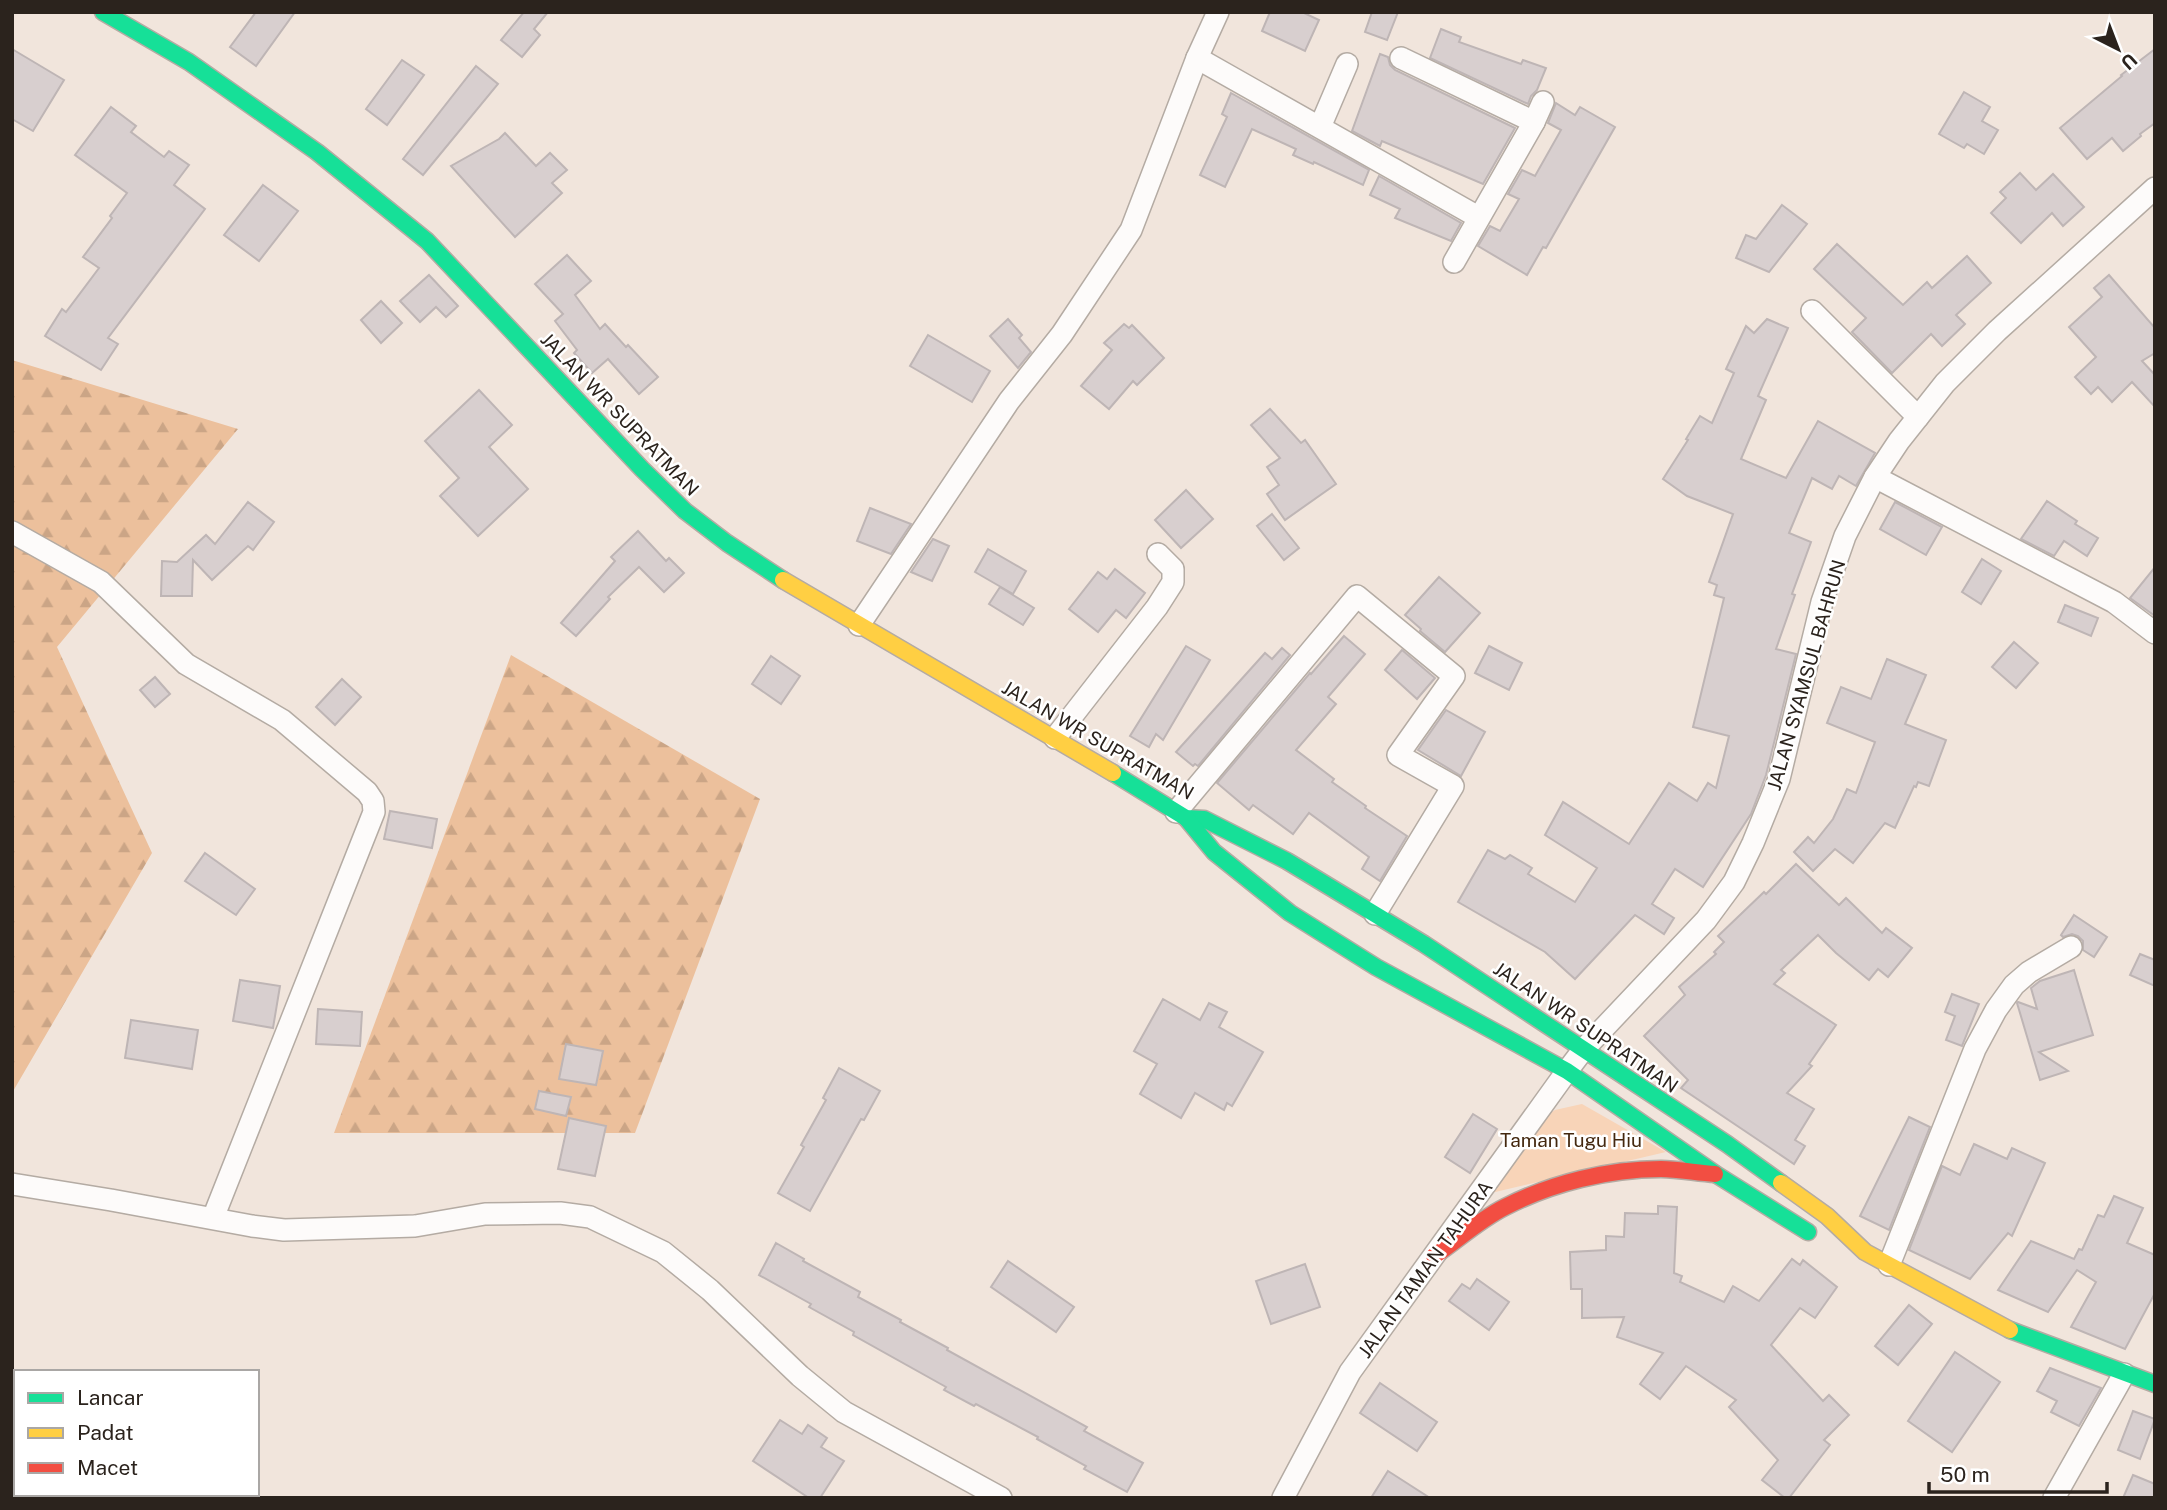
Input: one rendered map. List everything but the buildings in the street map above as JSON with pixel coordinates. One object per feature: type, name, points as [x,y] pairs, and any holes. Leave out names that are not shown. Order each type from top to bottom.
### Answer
[{"type":"highway","name":"JALAN WR SUPRATMAN","points":[[103,12],[190,62],[317,152],[426,241],[685,512],[775,575],[1055,738],[1181,815],[1204,819],[1287,861],[1424,944],[1727,1144],[1826,1216],[1865,1252],[2003,1326],[2155,1384]]},
{"type":"highway","points":[[1181,815],[1214,852],[1290,913],[1376,967],[1567,1070],[1717,1175],[1824,1240],[1865,1252]]},
{"type":"highway","points":[[1434,1256],[1488,1217],[1526,1198],[1568,1182],[1626,1171],[1658,1169],[1717,1175]]},
{"type":"street","points":[[859,625],[1009,401],[1062,334],[1131,230],[1197,58],[1218,12]]},
{"type":"street","points":[[1197,58],[1478,217]]},
{"type":"street","points":[[1401,58],[1534,122]]},
{"type":"street","points":[[1320,127],[1347,64]]},
{"type":"street","points":[[1454,262],[1543,102]]},
{"type":"street","name":"JALAN SYAMSUL BAHRUN","points":[[1583,1051],[1706,920],[1734,882],[1754,844],[1779,779],[1822,602],[1845,537],[1875,477],[1917,417],[1945,383],[1997,331],[2155,188]]},
{"type":"street","points":[[1812,311],[1917,417]]},
{"type":"street","points":[[1875,477],[2114,602],[2155,633]]},
{"type":"street","points":[[12,532],[101,582],[186,664],[282,720],[360,786],[373,801],[374,812],[213,1218]]},
{"type":"street","points":[[1055,738],[1157,607],[1173,582],[1173,569],[1158,554]]},
{"type":"street","points":[[1181,815],[1357,596],[1454,676],[1398,755],[1452,786],[1375,914]]},
{"type":"street","points":[[1889,1265],[1975,1049],[1996,1010],[2014,985],[2029,972],[2071,947]]},
{"type":"street","name":"JALAN TAMAN TAHURA","points":[[1283,1498],[1350,1372],[1583,1051]]},
{"type":"street","points":[[12,1184],[284,1230],[415,1226],[485,1214],[560,1213],[590,1217],[663,1252],[710,1290],[800,1376],[844,1412],[1001,1498]]},
{"type":"street","points":[[2053,1498],[2124,1374]]},
{"type":"green space","points":[[12,360],[238,429],[57,647],[152,853],[12,1093]]},
{"type":"green space","points":[[511,655],[760,799],[635,1133],[334,1133]]},
{"type":"green space","name":"Taman Tugu Hiu","points":[[1582,1104],[1666,1152],[1491,1193],[1547,1115],[1555,1110]]},
{"type":"traffic: fast","points":[[103,12],[189,62],[317,152],[427,241],[685,511],[783,580]]},
{"type":"traffic: fast","points":[[1113,773],[1186,818],[1204,819],[1287,861],[1424,944],[1727,1144],[1781,1183]]},
{"type":"traffic: fast","points":[[1186,818],[1214,852],[1290,913],[1376,967],[1567,1071],[1717,1175],[1808,1232]]},
{"type":"traffic: fast","points":[[2010,1330],[2155,1384]]},
{"type":"traffic: slow","points":[[783,580],[1113,773]]},
{"type":"traffic: slow","points":[[1781,1183],[1827,1216],[1865,1252],[2010,1330]]},
{"type":"traffic: jam","points":[[1434,1256],[1495,1212],[1561,1184],[1641,1170],[1668,1169],[1715,1174]]}]
